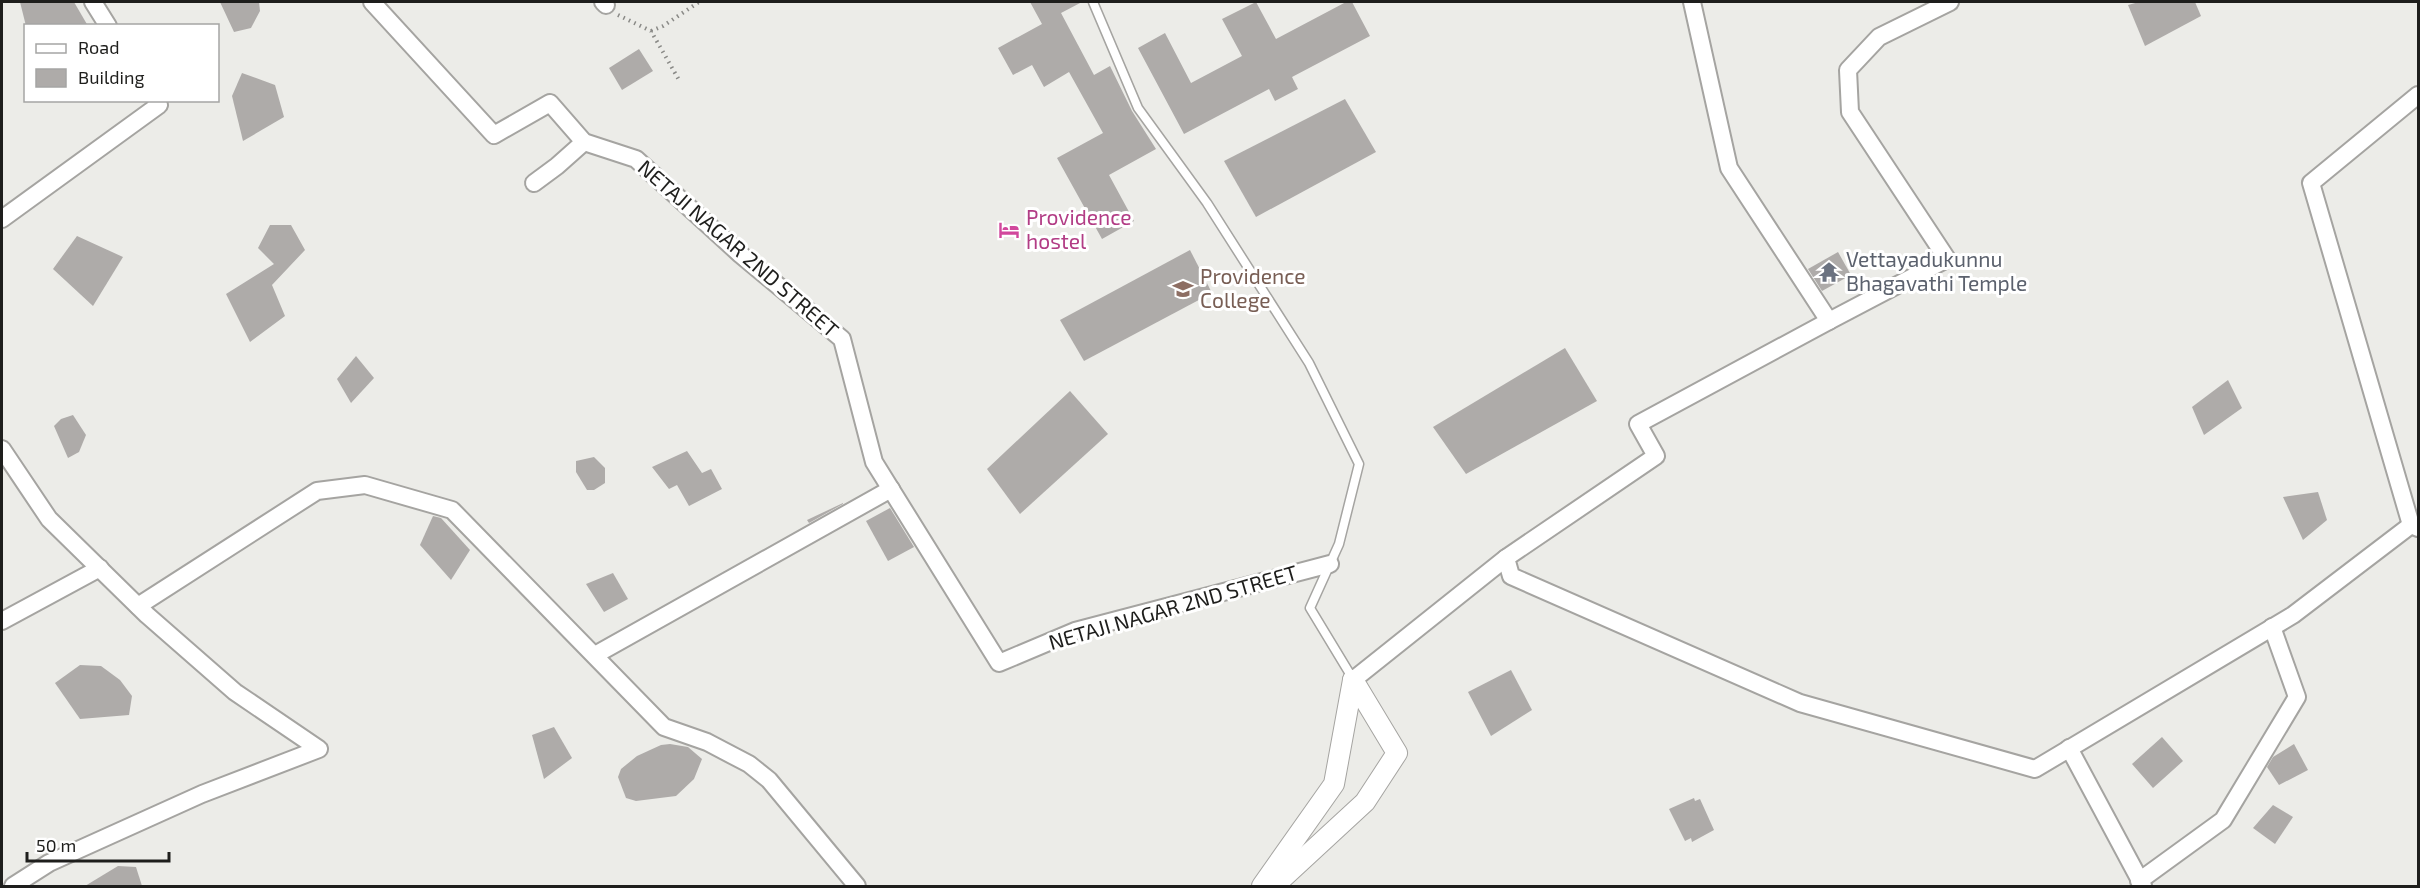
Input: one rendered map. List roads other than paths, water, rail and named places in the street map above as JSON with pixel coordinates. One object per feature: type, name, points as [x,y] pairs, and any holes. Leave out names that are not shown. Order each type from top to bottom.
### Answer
[{"type":"street","points":[[93,2],[107,24]]},
{"type":"street","name":"NETAJI NAGAR 2ND STREET","points":[[372,2],[494,135],[550,103],[584,141],[636,159],[740,254],[842,339],[874,462],[999,663],[1075,631],[1330,564]]},
{"type":"street","points":[[1692,2],[1729,168],[1828,321]]},
{"type":"street","points":[[1262,886],[1334,784],[1353,680],[1506,558],[1656,456],[1638,424],[1947,259],[1850,112],[1848,70],[1879,37],[1950,2]]},
{"type":"street","points":[[1506,558],[1511,576],[1800,703],[2035,769],[2293,615],[2415,526],[2311,183],[2418,95]]},
{"type":"street","points":[[2,219],[159,105],[157,102]]},
{"type":"street","points":[[534,183],[584,141]]},
{"type":"street","points":[[2,449],[49,519],[138,606],[235,692],[319,749],[202,794],[49,863],[13,886]]},
{"type":"street","points":[[138,606],[317,491],[365,485],[452,510],[664,727],[706,742],[749,764],[769,780],[857,886]]},
{"type":"street","points":[[595,655],[891,489]]},
{"type":"street","points":[[2,621],[100,568]]},
{"type":"street","points":[[2069,748],[2141,884],[2223,820],[2297,697],[2272,627]]},
{"type":"street","points":[[1274,886],[1365,802],[1397,753],[1353,680]]},
{"type":"lane","points":[[1093,2],[1138,108],[1208,203],[1309,363],[1359,464],[1339,544],[1310,608],[1353,680]]},
{"type":"place","name":"Providence hostel","points":[[1009,230]]},
{"type":"place","name":"Vettayadukunnu Bhagavathi Temple","points":[[1829,272]]},
{"type":"place","name":"Providence College","points":[[1183,289]]}]
